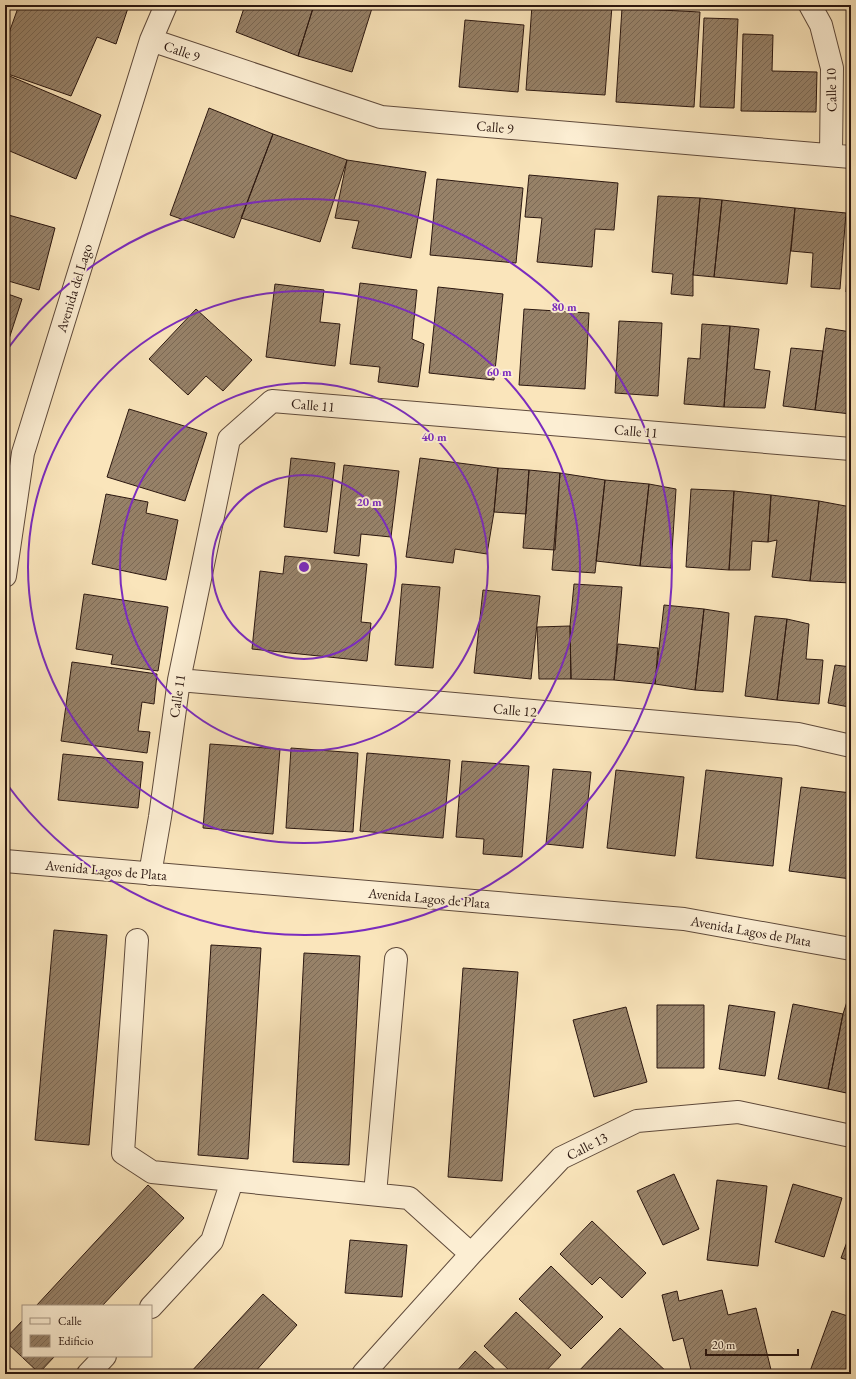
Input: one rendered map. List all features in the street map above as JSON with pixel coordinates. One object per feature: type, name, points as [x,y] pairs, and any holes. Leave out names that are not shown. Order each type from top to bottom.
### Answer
[{"type":"street","name":"Avenida del Lago","points":[[5,576],[23,453],[151,40],[166,5]]},
{"type":"street","name":"Calle 10","points":[[810,5],[821,25],[832,68],[841,156]]},
{"type":"street","name":"Calle 9","points":[[151,40],[380,117],[841,156]]},
{"type":"street","name":"Calle 11","points":[[150,874],[160,816],[179,680],[229,440],[272,401],[851,449]]},
{"type":"street","name":"Calle 12","points":[[179,680],[798,734],[851,746]]},
{"type":"street","name":"Avenida Lagos de Plata","points":[[5,861],[684,919],[851,949]]},
{"type":"street","points":[[137,940],[122,1152],[152,1172],[409,1198],[471,1254]]},
{"type":"street","points":[[375,1194],[396,959]]},
{"type":"street","name":"Calle 13","points":[[363,1374],[471,1254],[562,1158],[637,1121],[738,1112],[851,1136]]},
{"type":"street","points":[[152,1305],[212,1241],[232,1181]]},
{"type":"street","points":[[88,1374],[104,1357]]},
{"type":"building","points":[[19,5],[129,5],[116,44],[97,37],[71,96],[5,73],[5,44]]},
{"type":"building","points":[[245,5],[314,5],[298,56],[236,32]]},
{"type":"building","points":[[314,5],[373,5],[352,72],[298,56]]},
{"type":"building","points":[[532,5],[612,6],[605,95],[526,90]]},
{"type":"building","points":[[622,8],[700,12],[694,107],[616,102]]},
{"type":"building","points":[[704,18],[738,19],[734,108],[700,107]]},
{"type":"building","points":[[465,20],[524,25],[518,92],[459,87]]},
{"type":"building","points":[[743,34],[773,35],[772,71],[817,72],[816,112],[741,111]]},
{"type":"building","points":[[5,74],[101,115],[76,179],[5,149]]},
{"type":"building","points":[[209,108],[273,134],[234,238],[170,215]]},
{"type":"building","points":[[273,134],[347,160],[320,242],[241,218]]},
{"type":"building","points":[[347,160],[426,172],[411,258],[352,248],[359,221],[335,218]]},
{"type":"building","points":[[529,175],[618,183],[614,230],[595,229],[592,267],[537,262],[542,218],[525,217]]},
{"type":"building","points":[[437,179],[523,188],[516,263],[430,255]]},
{"type":"building","points":[[658,196],[700,198],[693,275],[693,296],[671,294],[673,274],[652,272]]},
{"type":"building","points":[[700,198],[722,200],[714,277],[693,275]]},
{"type":"building","points":[[722,200],[795,208],[787,284],[714,277]]},
{"type":"building","points":[[795,208],[846,213],[840,289],[811,287],[813,253],[791,251]]},
{"type":"building","points":[[5,214],[55,228],[39,290],[5,280]]},
{"type":"building","points":[[849,240],[851,240],[851,292],[846,292]]},
{"type":"building","points":[[360,283],[417,290],[412,339],[424,344],[418,387],[378,382],[380,367],[350,364]]},
{"type":"building","points":[[275,284],[324,290],[320,322],[340,324],[335,366],[266,357]]},
{"type":"building","points":[[438,287],[503,294],[494,380],[429,373]]},
{"type":"building","points":[[5,293],[22,299],[9,339],[5,338]]},
{"type":"building","points":[[196,309],[252,360],[223,391],[206,376],[188,395],[149,359]]},
{"type":"building","points":[[524,309],[589,313],[585,389],[519,385]]},
{"type":"building","points":[[619,321],[662,323],[658,396],[615,393]]},
{"type":"building","points":[[702,324],[730,326],[724,407],[684,404],[688,358],[700,359]]},
{"type":"building","points":[[730,326],[759,329],[754,369],[770,371],[765,408],[724,407]]},
{"type":"building","points":[[826,328],[851,332],[851,414],[815,410]]},
{"type":"building","points":[[791,348],[823,351],[815,410],[783,406]]},
{"type":"building","points":[[129,409],[207,433],[185,501],[107,477]]},
{"type":"building","points":[[291,458],[335,463],[327,532],[284,527]]},
{"type":"building","points":[[420,458],[498,468],[494,512],[487,554],[455,549],[453,563],[406,557]]},
{"type":"building","points":[[344,465],[399,471],[391,537],[361,534],[359,556],[334,553]]},
{"type":"building","points":[[498,468],[529,470],[526,514],[494,512]]},
{"type":"building","points":[[529,470],[560,473],[555,550],[523,548]]},
{"type":"building","points":[[560,473],[605,480],[595,573],[552,570]]},
{"type":"building","points":[[605,480],[649,484],[640,566],[596,561]]},
{"type":"building","points":[[649,484],[676,489],[671,568],[640,566]]},
{"type":"building","points":[[691,489],[734,491],[729,570],[686,567]]},
{"type":"building","points":[[734,491],[771,495],[768,542],[752,541],[750,570],[729,570]]},
{"type":"building","points":[[106,494],[148,502],[146,513],[178,520],[166,580],[92,564]]},
{"type":"building","points":[[771,495],[819,501],[810,581],[772,577],[777,540],[768,542]]},
{"type":"building","points":[[819,501],[851,507],[851,583],[810,581]]},
{"type":"building","points":[[285,556],[367,564],[361,622],[371,623],[367,661],[252,649],[260,571],[283,574]]},
{"type":"building","points":[[402,584],[440,587],[433,668],[395,665]]},
{"type":"building","points":[[574,584],[622,587],[614,680],[571,679],[570,626]]},
{"type":"building","points":[[483,590],[540,596],[531,679],[474,673]]},
{"type":"building","points":[[84,594],[168,607],[158,671],[111,664],[113,655],[76,649]]},
{"type":"building","points":[[664,605],[704,609],[695,690],[655,684]]},
{"type":"building","points":[[704,609],[729,613],[723,692],[695,690]]},
{"type":"building","points":[[755,616],[787,619],[777,700],[745,696]]},
{"type":"building","points":[[787,619],[809,624],[806,659],[823,660],[819,704],[777,700]]},
{"type":"building","points":[[570,626],[571,679],[539,679],[537,627]]},
{"type":"building","points":[[618,644],[658,648],[655,684],[614,680]]},
{"type":"building","points":[[72,662],[157,674],[154,704],[142,702],[138,731],[150,732],[147,753],[61,741]]},
{"type":"building","points":[[835,665],[851,667],[851,696],[849,707],[828,703]]},
{"type":"building","points":[[210,744],[280,749],[273,834],[203,828]]},
{"type":"building","points":[[291,748],[358,753],[353,832],[286,828]]},
{"type":"building","points":[[367,753],[450,760],[443,838],[360,831]]},
{"type":"building","points":[[63,754],[143,762],[138,808],[58,800]]},
{"type":"building","points":[[462,761],[529,766],[522,857],[483,854],[484,839],[456,837]]},
{"type":"building","points":[[553,769],[591,772],[583,848],[546,844]]},
{"type":"building","points":[[616,770],[684,777],[675,856],[607,848]]},
{"type":"building","points":[[706,770],[782,778],[773,866],[696,858]]},
{"type":"building","points":[[801,787],[851,793],[851,879],[789,871]]},
{"type":"building","points":[[54,930],[107,935],[89,1145],[35,1140]]},
{"type":"building","points":[[211,945],[261,948],[248,1159],[198,1155]]},
{"type":"building","points":[[304,953],[360,956],[349,1165],[293,1162]]},
{"type":"building","points":[[463,968],[518,972],[502,1181],[448,1177]]},
{"type":"building","points":[[851,989],[851,1094],[828,1089],[843,1014]]},
{"type":"building","points":[[793,1004],[843,1014],[828,1089],[778,1079]]},
{"type":"building","points":[[657,1005],[704,1005],[704,1068],[657,1068]]},
{"type":"building","points":[[729,1005],[775,1012],[765,1076],[719,1069]]},
{"type":"building","points":[[626,1007],[647,1082],[594,1097],[573,1020]]},
{"type":"building","points":[[674,1174],[699,1229],[663,1245],[637,1191]]},
{"type":"building","points":[[717,1180],[767,1186],[758,1266],[707,1260]]},
{"type":"building","points":[[793,1184],[842,1198],[824,1257],[775,1242]]},
{"type":"building","points":[[148,1185],[184,1218],[103,1305],[37,1305]]},
{"type":"building","points":[[592,1221],[646,1273],[622,1298],[600,1277],[592,1285],[560,1254]]},
{"type":"building","points":[[851,1231],[851,1261],[841,1258]]},
{"type":"building","points":[[350,1240],[407,1245],[402,1297],[345,1293]]},
{"type":"building","points":[[551,1266],[603,1317],[571,1349],[519,1299]]},
{"type":"building","points":[[722,1290],[728,1315],[756,1308],[772,1374],[692,1374],[683,1338],[673,1341],[662,1295],[677,1291],[679,1301]]},
{"type":"building","points":[[263,1294],[297,1325],[253,1374],[189,1374]]},
{"type":"building","points":[[832,1311],[851,1317],[851,1374],[809,1374]]},
{"type":"building","points":[[516,1312],[561,1355],[543,1374],[513,1374],[484,1346]]},
{"type":"building","points":[[22,1321],[22,1357],[5,1341],[5,1339]]},
{"type":"building","points":[[620,1328],[669,1374],[576,1374]]},
{"type":"building","points":[[475,1351],[500,1374],[454,1374]]},
{"type":"building","points":[[22,1357],[54,1357],[39,1373]]}]
